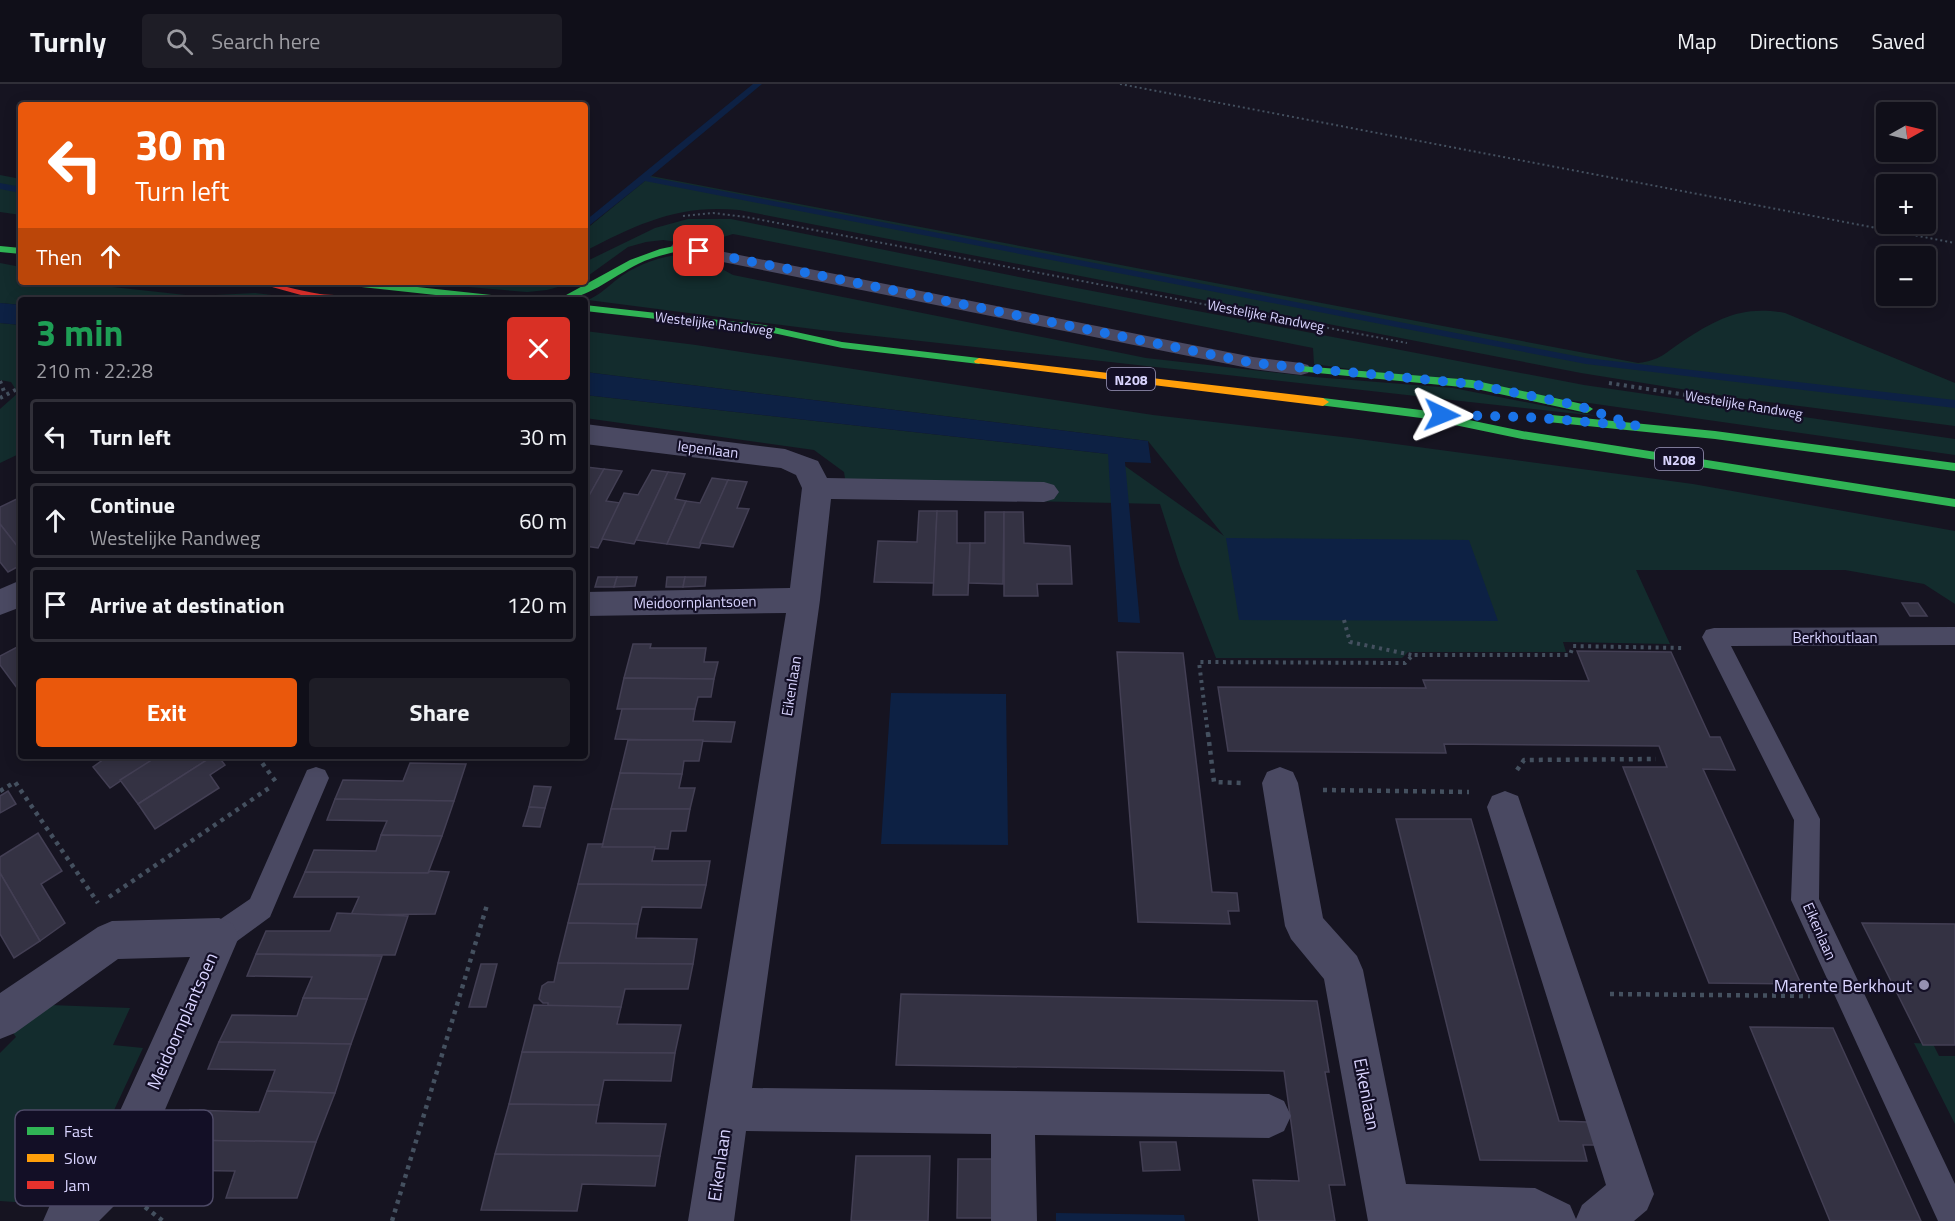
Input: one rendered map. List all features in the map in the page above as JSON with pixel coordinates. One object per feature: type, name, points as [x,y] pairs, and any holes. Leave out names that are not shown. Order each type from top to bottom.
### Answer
[{"type":"main road","points":[[569,297],[646,255],[660,250],[679,248]]},
{"type":"main road","points":[[0,249],[18,251]]},
{"type":"main road","points":[[271,285],[319,297]]},
{"type":"main road","points":[[371,285],[482,297]]},
{"type":"main road","name":"Westelijke Randweg","points":[[588,308],[764,328],[842,345],[1421,414],[1503,417]]},
{"type":"main road","name":"Westelijke Randweg","points":[[773,345],[842,345]]},
{"type":"main road","points":[[1301,369],[1472,384],[1576,405],[1637,426]]},
{"type":"main road","name":"Westelijke Randweg","points":[[1421,414],[1534,437],[1955,503]]},
{"type":"main road","name":"N208","points":[[1537,418],[1637,426],[1955,466]]},
{"type":"street","name":"Iepenlaan","points":[[588,434],[785,459],[808,468],[817,488]]},
{"type":"street","points":[[817,488],[1044,492]]},
{"type":"street","name":"Eikenlaan","points":[[711,1221],[804,600],[817,488]]},
{"type":"street","points":[[0,603],[18,594]]},
{"type":"street","name":"Meidoornplantsoen","points":[[588,604],[804,600]]},
{"type":"street","name":"Eikenlaan","points":[[1280,783],[1305,926],[1343,970],[1389,1214],[1535,1210],[1554,1221]]},
{"type":"street","points":[[1503,799],[1630,1194],[1598,1221]]},
{"type":"street","points":[[0,1018],[105,922]]},
{"type":"street","name":"Meidoornplantsoen","points":[[105,922],[219,937],[143,1110]]},
{"type":"street","name":"Eikenlaan","points":[[727,1109],[1269,1116]]},
{"type":"street","points":[[1013,1113],[1014,1221]]},
{"type":"street","name":"Meidoornplantsoen","points":[[66,1221],[81,1206]]},
{"type":"lane","points":[[679,248],[1253,363],[1301,369]]},
{"type":"lane","name":"Berkhoutlaan","points":[[1714,637],[1955,636]]},
{"type":"lane","name":"Eikenlaan","points":[[1714,637],[1807,819],[1804,900],[1955,1221]]},
{"type":"lane","name":"Meidoornplantsoen","points":[[219,937],[260,908],[316,778]]},
{"type":"path","points":[[1120,84],[1955,243]]},
{"type":"path","name":"Westelijke Randweg","points":[[678,217],[713,213],[746,217],[1413,344]]},
{"type":"path","points":[[0,381],[5,394]]},
{"type":"path","name":"Westelijke Randweg","points":[[1598,381],[1702,397]]},
{"type":"path","points":[[0,398],[18,388]]},
{"type":"path","points":[[1344,620],[1350,642],[1413,655],[1570,655],[1574,646],[1704,648],[1714,637]]},
{"type":"path","points":[[1413,655],[1405,663],[1199,662],[1214,782],[1280,783],[1318,789],[1503,799],[1524,760],[1656,759]]},
{"type":"path","points":[[0,791],[15,782],[105,922],[277,783],[259,759]]},
{"type":"path","points":[[392,1221],[487,905]]},
{"type":"path","points":[[1566,994],[1850,997]]},
{"type":"green space","points":[[0,175],[18,178],[18,215],[0,212]]},
{"type":"green space","points":[[651,176],[1638,363],[1658,358],[1696,333],[1731,315],[1756,311],[1785,313],[1955,383],[1955,426],[1737,398],[1581,373],[739,210],[717,209],[677,213],[623,232],[588,250],[588,228]]},
{"type":"green space","points":[[688,219],[731,219],[1019,277],[1584,385],[1955,439],[1955,455],[1314,364],[1313,348],[733,234],[697,245],[663,240],[628,247],[588,276],[588,261],[655,228]]},
{"type":"green space","points":[[675,255],[700,257],[733,275],[1146,358],[1314,377],[1453,388],[1597,416],[821,330],[588,300],[636,268],[651,261]]},
{"type":"green space","points":[[0,263],[18,266],[18,285],[94,285],[195,296],[255,293],[289,297],[18,297],[18,305],[0,303]]},
{"type":"green space","points":[[444,285],[565,285],[527,292]]},
{"type":"green space","points":[[0,323],[18,325],[18,393],[11,382],[0,380]]},
{"type":"green space","points":[[588,331],[696,345],[1153,415],[1351,438],[1693,484],[1955,531],[1955,604],[1924,584],[1845,570],[1636,570],[1670,644],[1563,642],[1566,652],[1408,652],[1402,658],[1216,658],[1180,566],[1160,504],[848,497],[844,472],[814,450],[588,418],[588,395],[1108,454],[1224,536],[1148,441],[588,372]]},
{"type":"green space","points":[[18,393],[18,454],[0,463],[0,409]]},
{"type":"green space","points":[[50,1005],[130,1008],[113,1045],[143,1048],[114,1110],[15,1110],[15,1202],[0,1201],[0,1053],[16,1037],[8,1026]]},
{"type":"green space","points":[[1914,1043],[1933,1044],[1939,1056],[1955,1056],[1955,1124]]},
{"type":"water","points":[[0,303],[18,305],[18,325],[0,323]]},
{"type":"water","points":[[588,372],[1148,441],[1151,463],[1125,462],[1140,623],[1118,622],[1108,454],[588,395]]},
{"type":"water","points":[[1226,538],[1469,540],[1498,621],[1239,620]]},
{"type":"water","points":[[891,693],[1006,694],[1008,845],[881,844]]},
{"type":"water","points":[[1056,1213],[1184,1215],[1185,1221],[1056,1221]]},
{"type":"building","points":[[588,467],[604,469],[588,498]]},
{"type":"building","points":[[604,469],[622,471],[606,501],[621,503],[598,548],[588,546],[588,498]]},
{"type":"building","points":[[652,470],[668,472],[634,544],[602,539],[624,493],[638,495]]},
{"type":"building","points":[[668,472],[685,474],[675,499],[686,501],[667,544],[636,540]]},
{"type":"building","points":[[712,478],[728,480],[699,548],[667,544],[686,501],[700,503]]},
{"type":"building","points":[[728,480],[747,482],[737,508],[749,509],[733,547],[700,543]]},
{"type":"building","points":[[18,498],[18,547],[0,524],[0,507]]},
{"type":"building","points":[[919,511],[937,511],[934,583],[874,582],[878,541],[917,542]]},
{"type":"building","points":[[937,511],[957,511],[957,543],[970,543],[968,595],[933,595]]},
{"type":"building","points":[[985,512],[1004,512],[1003,584],[969,583],[970,543],[985,543]]},
{"type":"building","points":[[1004,512],[1023,512],[1024,543],[1070,546],[1072,584],[1037,584],[1038,596],[1004,596]]},
{"type":"building","points":[[0,524],[18,547],[18,567],[8,572],[0,562]]},
{"type":"building","points":[[598,577],[617,577],[614,587],[595,587]]},
{"type":"building","points":[[617,577],[637,577],[635,586],[614,587]]},
{"type":"building","points":[[667,577],[685,577],[683,587],[666,587]]},
{"type":"building","points":[[685,577],[706,577],[705,586],[683,587]]},
{"type":"building","points":[[1902,603],[1918,603],[1927,616],[1910,616]]},
{"type":"building","points":[[633,644],[651,644],[650,648],[706,648],[704,662],[718,662],[714,679],[624,678]]},
{"type":"building","points":[[18,647],[17,688],[0,665],[0,656]]},
{"type":"building","points":[[1577,651],[1671,652],[1710,737],[1720,737],[1735,770],[1703,769],[1801,984],[1709,983],[1623,767],[1667,767],[1659,746],[1444,744],[1446,753],[1228,751],[1218,687],[1426,688],[1423,680],[1589,681]]},
{"type":"building","points":[[1117,652],[1183,653],[1212,892],[1237,893],[1239,911],[1228,911],[1230,924],[1138,922]]},
{"type":"building","points":[[624,678],[714,679],[711,697],[698,697],[695,709],[617,709]]},
{"type":"building","points":[[622,709],[695,709],[693,721],[735,722],[731,742],[615,739]]},
{"type":"building","points":[[628,740],[703,740],[699,761],[684,761],[682,774],[620,773]]},
{"type":"building","points":[[104,759],[154,759],[110,788],[93,767]]},
{"type":"building","points":[[153,759],[208,759],[138,804],[120,780]]},
{"type":"building","points":[[208,759],[220,759],[225,765],[210,775],[219,788],[155,829],[138,804]]},
{"type":"building","points":[[410,763],[466,764],[454,801],[335,799],[343,780],[403,781]]},
{"type":"building","points":[[620,773],[682,774],[679,788],[695,788],[690,809],[611,809]]},
{"type":"building","points":[[534,786],[551,787],[545,808],[529,807]]},
{"type":"building","points":[[8,791],[16,804],[0,813],[0,796]]},
{"type":"building","points":[[335,799],[454,801],[442,836],[381,835],[387,821],[327,820]]},
{"type":"building","points":[[529,807],[545,808],[540,827],[523,826]]},
{"type":"building","points":[[611,809],[690,809],[686,831],[671,831],[668,849],[602,847]]},
{"type":"building","points":[[1396,819],[1471,819],[1559,1121],[1588,1122],[1595,1145],[1583,1145],[1587,1161],[1480,1160]]},
{"type":"building","points":[[38,833],[62,871],[41,884],[65,923],[40,941],[0,873],[0,857]]},
{"type":"building","points":[[381,835],[442,836],[428,873],[305,872],[314,850],[376,851]]},
{"type":"building","points":[[588,844],[603,844],[602,847],[655,847],[652,861],[710,861],[706,885],[578,884]]},
{"type":"building","points":[[430,871],[449,872],[435,914],[351,915],[359,897],[294,897],[305,872],[428,873]]},
{"type":"building","points":[[0,873],[40,941],[14,958],[0,934]]},
{"type":"building","points":[[578,884],[706,885],[701,908],[642,907],[638,924],[568,923]]},
{"type":"building","points":[[337,913],[408,916],[395,955],[256,954],[266,931],[330,931]]},
{"type":"building","points":[[568,923],[638,924],[636,938],[697,939],[693,964],[558,963]]},
{"type":"building","name":"Marente Berkhout","points":[[1862,923],[1955,924],[1955,1045],[1923,1045]]},
{"type":"building","points":[[256,954],[382,956],[367,999],[303,998],[312,977],[247,976]]},
{"type":"building","points":[[558,963],[693,964],[688,989],[625,989],[621,1007],[548,1007],[548,1003],[543,1003],[539,999],[542,986],[548,982],[554,982]]},
{"type":"building","points":[[481,964],[497,964],[486,1007],[469,1007]]},
{"type":"building","points":[[901,994],[1317,1001],[1329,1072],[1325,1072],[1345,1185],[1329,1185],[1335,1221],[1259,1221],[1253,1180],[1299,1181],[1284,1071],[896,1065]]},
{"type":"building","points":[[303,998],[367,999],[351,1044],[219,1042],[232,1015],[297,1016]]},
{"type":"building","points":[[534,1005],[621,1007],[617,1024],[681,1025],[675,1053],[522,1052]]},
{"type":"building","points":[[1750,1027],[1833,1028],[1921,1221],[1830,1221]]},
{"type":"building","points":[[219,1042],[351,1044],[335,1093],[267,1091],[275,1070],[208,1069]]},
{"type":"building","points":[[522,1052],[675,1053],[671,1081],[604,1080],[599,1105],[509,1104]]},
{"type":"building","points":[[267,1091],[335,1093],[316,1142],[213,1141],[213,1111],[259,1112]]},
{"type":"building","points":[[509,1104],[599,1105],[596,1123],[666,1124],[660,1156],[495,1154]]},
{"type":"building","points":[[213,1141],[316,1142],[297,1198],[226,1198],[235,1171],[213,1171]]},
{"type":"building","points":[[1140,1142],[1176,1142],[1180,1170],[1143,1171]]},
{"type":"building","points":[[495,1154],[660,1156],[655,1186],[582,1184],[577,1211],[481,1210]]},
{"type":"building","points":[[856,1156],[930,1156],[928,1221],[851,1221]]},
{"type":"building","points":[[958,1159],[993,1159],[993,1218],[957,1218]]},
{"type":"waterway","points":[[643,178],[758,84]]},
{"type":"waterway","points":[[588,224],[643,178]]},
{"type":"waterway","points":[[643,178],[1586,361],[1955,404]]},
{"type":"waterway","points":[[0,186],[18,189]]},
{"type":"traffic: fast","points":[[568,297],[634,262],[663,251],[679,248]]},
{"type":"traffic: fast","points":[[0,249],[18,251]]},
{"type":"traffic: fast","points":[[371,285],[483,297]]},
{"type":"traffic: fast","points":[[588,308],[764,328],[842,345],[979,361]]},
{"type":"traffic: fast","points":[[1301,369],[1472,384],[1587,409]]},
{"type":"traffic: fast","points":[[1323,402],[1421,414],[1522,435],[1955,503]]},
{"type":"traffic: fast","points":[[1552,419],[1715,435],[1955,467]]},
{"type":"traffic: slow","points":[[979,361],[1323,402]]},
{"type":"traffic: jam","points":[[271,285],[319,297]]},
{"type":"place","name":"Marente Berkhout","points":[[1924,985]]},
{"type":"route","points":[[699,251],[1253,363],[1472,384],[1576,405],[1637,426],[1526,417],[1442,415]]}]
